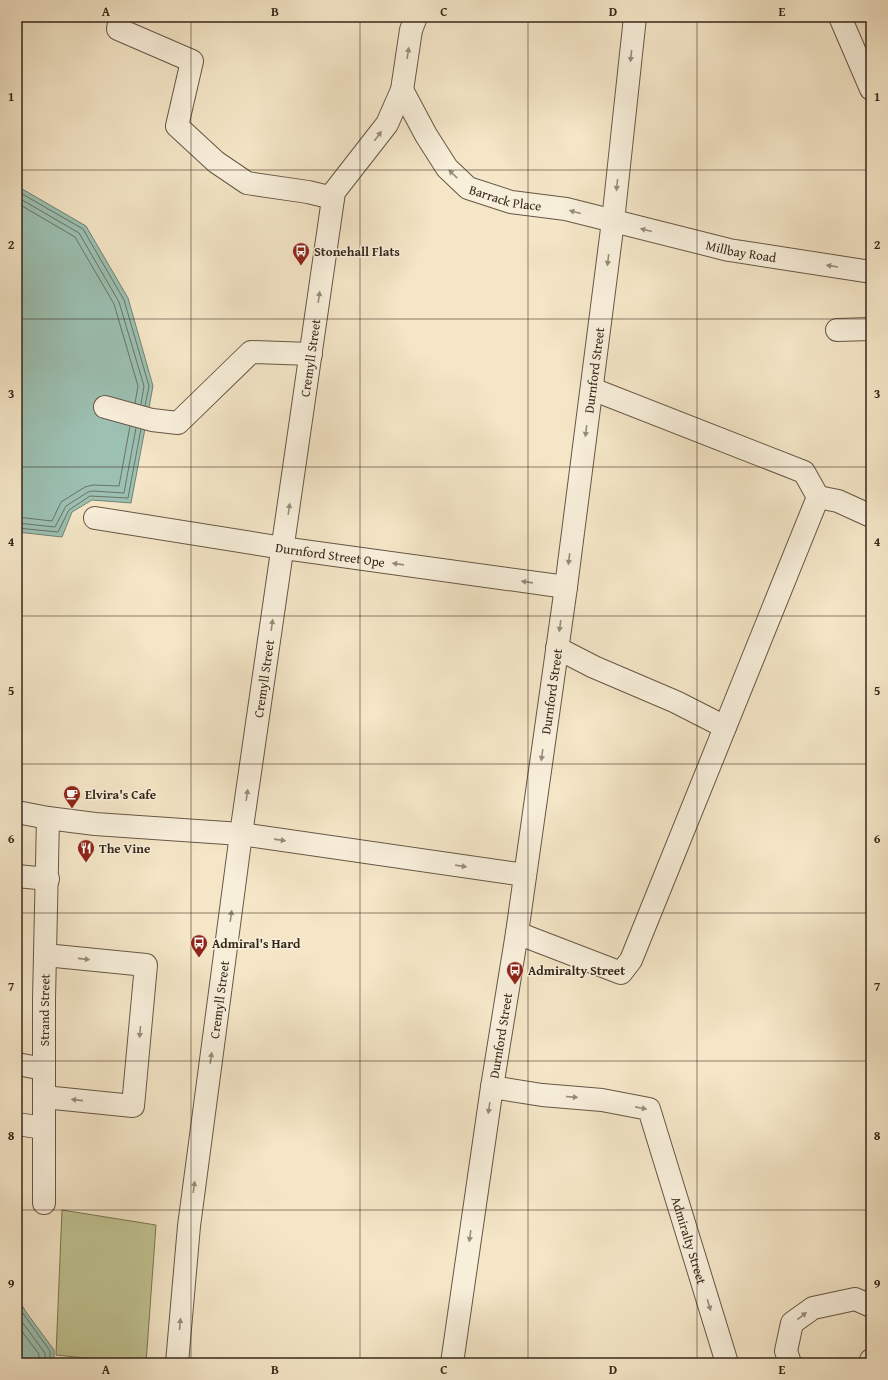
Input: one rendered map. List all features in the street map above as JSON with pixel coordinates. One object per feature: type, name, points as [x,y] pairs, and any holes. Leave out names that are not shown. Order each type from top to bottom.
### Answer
[{"type":"street","points":[[120,17],[118,30],[192,60],[177,126],[216,162],[248,184],[308,192],[333,198]]},
{"type":"street","name":"Cremyll Street","points":[[177,1363],[189,1226],[241,834],[334,192],[387,124],[402,90],[411,30],[416,17]]},
{"type":"street","points":[[840,17],[871,89]]},
{"type":"street","name":"Durnford Street","points":[[452,1363],[492,1086],[517,933],[566,587],[613,221],[633,18]]},
{"type":"street","name":"Barrack Place","points":[[402,90],[426,135],[447,168],[468,188],[511,202],[566,209],[613,221]]},
{"type":"street","name":"Millbay Road","points":[[613,221],[729,250],[871,272]]},
{"type":"street","points":[[837,330],[871,329]]},
{"type":"street","points":[[105,407],[152,420],[178,423],[251,352],[311,354]]},
{"type":"street","points":[[592,389],[804,472],[818,497],[838,501],[871,516]]},
{"type":"street","points":[[517,933],[622,973],[631,960],[818,497]]},
{"type":"street","name":"Durnford Street Ope","points":[[95,518],[283,548],[566,587]]},
{"type":"street","points":[[557,648],[594,667],[676,702],[725,727]]},
{"type":"street","points":[[17,812],[94,824],[241,834],[525,875]]},
{"type":"street","name":"Strand Street","points":[[44,1203],[45,955],[48,880],[48,818]]},
{"type":"street","points":[[17,876],[48,880]]},
{"type":"street","points":[[44,1097],[133,1106],[146,965],[45,955]]},
{"type":"street","points":[[17,1064],[44,1069]]},
{"type":"street","name":"Admiralty Street","points":[[492,1086],[542,1094],[602,1100],[649,1109],[727,1363]]},
{"type":"street","points":[[17,1124],[44,1128]]},
{"type":"street","points":[[790,1363],[786,1351],[792,1323],[813,1308],[855,1299],[871,1306]]},
{"type":"green space","points":[[62,1210],[156,1225],[146,1363],[56,1355]]},
{"type":"water","points":[[17,186],[86,226],[128,298],[153,386],[131,503],[92,500],[72,512],[62,537],[17,532]]},
{"type":"water","points":[[17,1297],[26,1312],[54,1350],[54,1363],[17,1363]]},
{"type":"place","name":"Stonehall Flats","points":[[301,266]]},
{"type":"place","name":"Elvira's Cafe","points":[[72,809]]},
{"type":"place","name":"The Vine","points":[[86,863]]},
{"type":"place","name":"Admiral's Hard","points":[[199,958]]},
{"type":"place","name":"Admiralty Street","points":[[515,985]]}]
